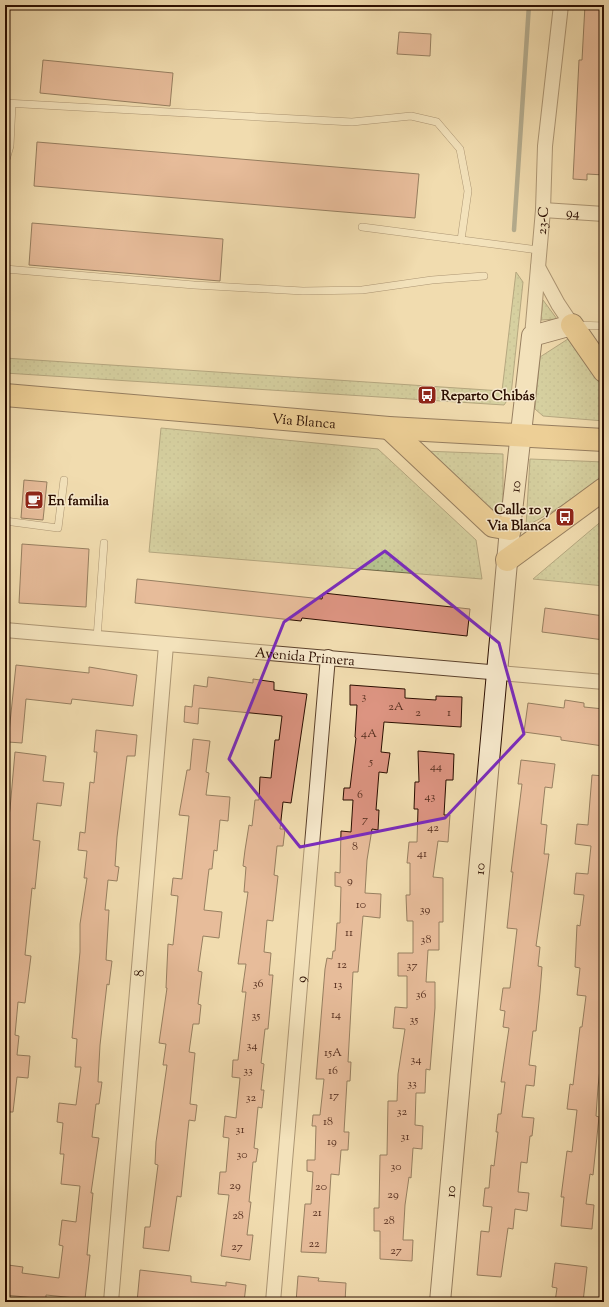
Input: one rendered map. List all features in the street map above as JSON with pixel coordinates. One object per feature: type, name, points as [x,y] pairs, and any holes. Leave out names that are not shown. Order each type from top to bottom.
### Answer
[{"type":"main road","points":[[572,325],[604,371]]},
{"type":"main road","name":"Vía Blanca","points":[[5,395],[389,428],[604,440]]},
{"type":"main road","points":[[389,428],[493,526],[510,529]]},
{"type":"main road","points":[[507,560],[604,489]]},
{"type":"street","name":"23-C","points":[[520,436],[532,336],[538,250],[543,210],[545,146],[561,5]]},
{"type":"street","name":"94","points":[[543,210],[604,214]]},
{"type":"street","points":[[532,336],[572,325],[558,304],[538,267]]},
{"type":"street","name":"10","points":[[440,1302],[496,672],[520,436]]},
{"type":"street","name":"Avenida Primera","points":[[5,630],[604,682]]},
{"type":"street","name":"8","points":[[111,1302],[166,645]]},
{"type":"street","name":"9","points":[[273,1302],[328,657]]},
{"type":"lane","points":[[5,163],[10,146],[9,103],[352,122],[411,116],[437,122],[460,149],[468,191],[461,240]]},
{"type":"lane","points":[[362,227],[538,250]]},
{"type":"lane","points":[[5,269],[194,286],[303,291],[362,290],[432,280],[484,276]]},
{"type":"lane","points":[[572,325],[604,326]]},
{"type":"lane","points":[[5,521],[58,528],[64,480]]},
{"type":"lane","points":[[97,638],[104,543]]},
{"type":"highlighted area","points":[[385,551],[499,643],[524,734],[445,818],[300,847],[229,759],[284,622]]},
{"type":"green space","points":[[516,272],[523,282],[511,395],[504,405],[5,373],[5,358],[502,391]]},
{"type":"green space","points":[[543,300],[557,319],[541,320]]},
{"type":"green space","points":[[568,339],[604,387],[604,421],[543,416],[535,409],[540,357]]},
{"type":"green space","points":[[161,428],[378,449],[476,540],[482,579],[149,552]]},
{"type":"green space","points":[[423,451],[503,454],[503,505],[500,516],[496,518]]},
{"type":"green space","points":[[530,459],[604,462],[604,476],[566,503],[526,526]]},
{"type":"green space","points":[[604,519],[604,586],[533,579]]},
{"type":"building","points":[[585,5],[604,5],[604,175],[587,174],[587,180],[573,179],[579,60],[582,60]]},
{"type":"building","points":[[399,32],[431,34],[430,56],[397,54]]},
{"type":"building","points":[[43,60],[173,73],[170,106],[40,93]]},
{"type":"building","points":[[37,142],[419,174],[415,218],[34,186]]},
{"type":"building","points":[[32,223],[223,239],[220,281],[29,265]]},
{"type":"building","name":"En familia","points":[[24,480],[47,482],[43,520],[21,518]]},
{"type":"building","points":[[22,544],[89,549],[86,607],[19,603]]},
{"type":"building","points":[[137,579],[322,599],[323,593],[470,609],[467,636],[302,618],[301,621],[135,603]]},
{"type":"building","points":[[545,608],[604,616],[604,640],[542,632]]},
{"type":"building","points":[[16,665],[89,673],[89,667],[137,675],[133,706],[72,699],[71,704],[26,699],[22,743],[8,742]]},
{"type":"building","points":[[208,677],[253,683],[253,679],[274,682],[274,690],[307,694],[291,803],[283,802],[280,829],[285,829],[283,846],[277,846],[274,875],[278,876],[273,921],[267,920],[264,952],[271,953],[269,975],[273,975],[268,1029],[265,1029],[261,1063],[264,1064],[261,1090],[264,1090],[262,1108],[258,1107],[254,1148],[258,1149],[256,1162],[253,1162],[249,1202],[251,1202],[247,1235],[253,1235],[250,1260],[221,1256],[229,1195],[218,1194],[220,1172],[226,1172],[229,1138],[223,1137],[225,1116],[236,1118],[240,1078],[232,1077],[233,1060],[238,1060],[246,992],[242,992],[246,964],[238,964],[248,892],[244,892],[246,867],[243,866],[245,850],[249,825],[252,826],[255,800],[259,800],[260,777],[271,778],[275,740],[279,740],[282,716],[199,708],[198,724],[184,722],[185,706],[192,707],[194,685],[207,687]]},
{"type":"building","points":[[350,685],[405,689],[405,698],[436,700],[436,696],[462,697],[461,727],[384,722],[381,752],[390,753],[387,773],[379,772],[376,810],[379,810],[378,830],[372,829],[367,860],[365,893],[381,894],[380,918],[363,916],[358,972],[353,972],[348,1062],[351,1062],[350,1081],[347,1081],[344,1132],[349,1132],[348,1150],[341,1150],[339,1175],[331,1174],[326,1253],[301,1252],[305,1204],[311,1204],[313,1172],[307,1171],[307,1160],[315,1160],[316,1126],[312,1126],[313,1115],[320,1115],[324,1079],[316,1079],[325,969],[327,958],[332,959],[333,951],[335,951],[337,923],[340,923],[341,887],[335,886],[335,872],[340,873],[341,831],[351,832],[353,800],[343,800],[344,788],[350,788],[356,738],[357,705],[350,705]]},
{"type":"building","points":[[565,700],[584,703],[584,707],[604,709],[603,746],[561,740],[561,737],[524,732],[528,703],[564,708]]},
{"type":"building","points":[[96,730],[137,735],[135,756],[127,756],[117,837],[115,866],[119,867],[117,881],[108,880],[105,910],[109,910],[106,960],[112,961],[109,985],[107,984],[100,1045],[98,1082],[102,1082],[99,1104],[96,1104],[92,1137],[99,1138],[91,1193],[93,1193],[87,1255],[90,1255],[85,1299],[46,1295],[46,1299],[5,1295],[8,1265],[23,1267],[22,1273],[59,1278],[63,1246],[59,1245],[62,1220],[76,1222],[80,1186],[61,1184],[64,1154],[60,1154],[63,1123],[57,1122],[59,1103],[76,1105],[81,1067],[75,1067],[77,1039],[72,1038],[80,952],[80,924],[87,878],[84,878],[87,851],[78,850],[80,832],[85,833],[90,782],[94,783],[97,752],[94,752]]},
{"type":"building","points":[[193,739],[210,741],[206,772],[209,773],[206,795],[230,797],[228,821],[220,820],[217,851],[214,850],[212,869],[209,869],[204,910],[222,912],[219,938],[203,936],[198,971],[202,972],[198,1004],[201,1005],[199,1024],[193,1024],[189,1052],[195,1053],[190,1104],[197,1105],[195,1121],[189,1120],[181,1197],[177,1196],[169,1251],[143,1248],[145,1227],[150,1227],[158,1165],[155,1164],[156,1142],[167,1065],[163,1065],[166,1044],[159,1043],[167,988],[168,944],[173,945],[178,896],[171,895],[173,878],[182,879],[189,816],[179,815],[187,770],[190,770]]},
{"type":"building","points":[[418,751],[454,754],[453,780],[446,780],[444,815],[450,815],[448,842],[438,841],[433,877],[443,878],[443,922],[439,922],[439,950],[428,950],[426,982],[435,982],[435,1008],[430,1070],[426,1069],[425,1093],[416,1093],[415,1125],[423,1126],[422,1149],[413,1148],[411,1178],[409,1177],[405,1205],[403,1240],[413,1240],[412,1261],[380,1259],[380,1231],[374,1231],[374,1208],[379,1208],[380,1155],[387,1155],[388,1101],[397,1101],[398,1074],[405,1029],[393,1028],[395,1007],[407,1008],[407,976],[398,976],[398,953],[413,953],[413,921],[407,921],[406,895],[410,895],[410,863],[407,863],[409,842],[417,842],[418,809],[414,809],[415,782],[419,782]]},
{"type":"building","points":[[15,752],[46,756],[43,781],[64,783],[61,806],[37,803],[33,840],[40,841],[35,889],[32,888],[25,955],[31,956],[25,1003],[18,1002],[15,1035],[19,1036],[17,1055],[30,1056],[28,1078],[17,1077],[13,1112],[5,1112],[5,837],[10,809]]},
{"type":"building","points":[[521,760],[555,764],[552,788],[545,787],[541,824],[547,825],[544,854],[549,854],[536,946],[540,947],[538,966],[542,967],[536,1031],[533,1031],[529,1065],[536,1066],[534,1086],[526,1085],[522,1117],[534,1118],[527,1163],[521,1162],[518,1192],[529,1193],[527,1211],[515,1209],[513,1229],[508,1228],[501,1277],[477,1275],[481,1231],[489,1232],[492,1207],[483,1206],[485,1188],[489,1188],[491,1165],[494,1166],[498,1132],[496,1132],[498,1114],[501,1114],[505,1082],[501,1082],[509,1028],[503,1027],[505,1011],[500,1010],[503,988],[510,988],[517,929],[507,928],[513,872],[511,872],[522,784],[518,784]]},
{"type":"building","points":[[592,775],[604,776],[604,958],[602,975],[604,976],[604,1051],[602,1050],[598,1087],[596,1116],[599,1117],[593,1175],[590,1174],[586,1204],[594,1205],[592,1229],[561,1226],[564,1197],[561,1197],[567,1151],[572,1152],[577,1110],[567,1109],[570,1084],[573,1085],[580,1027],[582,1027],[586,996],[577,995],[580,968],[575,967],[577,925],[580,926],[584,895],[574,894],[576,873],[588,874],[591,846],[575,844],[577,824],[588,825]]},
{"type":"building","points":[[555,1263],[587,1267],[583,1302],[555,1302],[557,1288],[552,1287]]},
{"type":"building","points":[[140,1270],[191,1276],[191,1282],[226,1286],[226,1282],[246,1285],[244,1302],[137,1302]]},
{"type":"building","points":[[298,1276],[319,1278],[318,1281],[346,1283],[345,1302],[296,1302]]},
{"type":"waterway","points":[[514,230],[529,5]]},
{"type":"place","name":"Reparto Chibás","points":[[427,395]]},
{"type":"place","name":"En familia","points":[[34,500]]},
{"type":"place","name":"Calle 10 y Via Blanca","points":[[565,517]]}]
